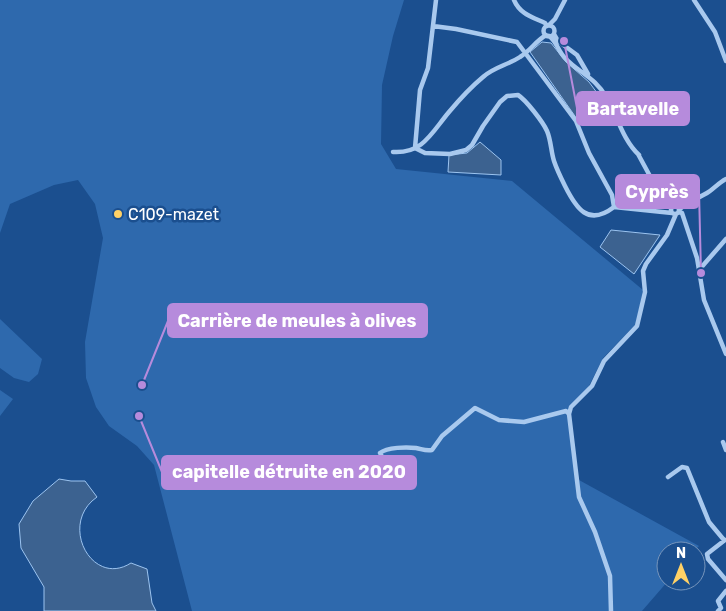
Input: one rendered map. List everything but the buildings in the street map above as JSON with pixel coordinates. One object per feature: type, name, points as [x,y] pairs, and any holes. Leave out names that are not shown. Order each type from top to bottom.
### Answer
[{"type":"street","points":[[415,148],[420,90],[428,68],[436,0]]},
{"type":"street","points":[[514,0],[517,8],[524,14],[538,20],[558,41],[577,55],[590,77],[607,98],[625,137],[639,156],[651,178],[673,199],[675,211],[666,235],[643,271],[645,292],[637,326],[604,361],[592,386],[571,407],[569,414],[579,497],[595,532],[610,576],[611,611]]},
{"type":"street","points":[[393,152],[403,153],[422,145],[438,129],[448,113],[481,78],[526,53],[548,31],[565,0]]},
{"type":"street","points":[[694,0],[715,32],[726,61]]},
{"type":"street","points":[[433,26],[513,41],[520,44],[576,121],[589,153],[612,195],[614,207]]},
{"type":"street","points":[[548,31],[565,58],[590,77]]},
{"type":"street","points":[[415,148],[425,153],[450,154],[466,150],[472,145],[482,126],[500,102],[507,96],[518,96],[525,101],[547,131],[554,163],[576,205],[585,214],[591,216],[609,211],[614,207],[682,213],[699,270],[704,300],[726,354]]},
{"type":"street","points":[[675,211],[707,193],[719,182],[726,179]]},
{"type":"street","points":[[699,270],[726,239]]},
{"type":"street","points":[[411,476],[403,477],[402,484],[396,482],[380,453],[383,450],[394,449],[416,448],[426,451],[432,450],[442,436],[475,408],[499,420],[524,422],[566,410],[569,414]]},
{"type":"street","points":[[723,442],[726,450]]},
{"type":"street","points":[[668,477],[682,467],[687,468],[709,522],[725,540],[707,554],[708,559],[726,580]]},
{"type":"street","points":[[718,611],[721,608],[718,601],[726,591]]},
{"type":"shaded area","points":[[0,0],[404,0],[393,36],[382,85],[381,144],[396,169],[512,181],[643,290],[636,324],[603,358],[588,388],[571,406],[568,421],[579,480],[690,541],[656,541],[656,591],[659,591],[642,611],[192,611],[154,465],[137,446],[109,426],[96,407],[86,378],[85,342],[103,238],[95,204],[78,180],[54,185],[10,204],[0,233]]},
{"type":"shaded area","points":[[542,42],[551,43],[566,62],[589,82],[606,105],[577,119],[530,52]]},
{"type":"shaded area","points":[[480,142],[501,160],[501,175],[448,172],[449,155],[467,153]]},
{"type":"shaded area","points":[[611,230],[660,235],[634,274],[600,247]]},
{"type":"shaded area","points":[[0,319],[42,359],[38,374],[29,382],[14,378],[0,368]]},
{"type":"shaded area","points":[[0,390],[13,399],[0,416]]},
{"type":"shaded area","points":[[59,479],[85,481],[97,497],[86,509],[80,522],[80,536],[85,550],[93,560],[104,567],[117,568],[131,563],[147,569],[152,603],[156,611],[44,611],[44,587],[21,548],[19,524],[33,501]]},
{"type":"place","name":"Bartavelle","points":[[564,41]]},
{"type":"place","name":"C109-mazet","points":[[118,214]]},
{"type":"place","name":"Cyprès","points":[[701,273]]},
{"type":"place","name":"Carrière de meules à olives","points":[[142,385]]},
{"type":"place","name":"capitelle détruite en 2020","points":[[139,416]]}]
